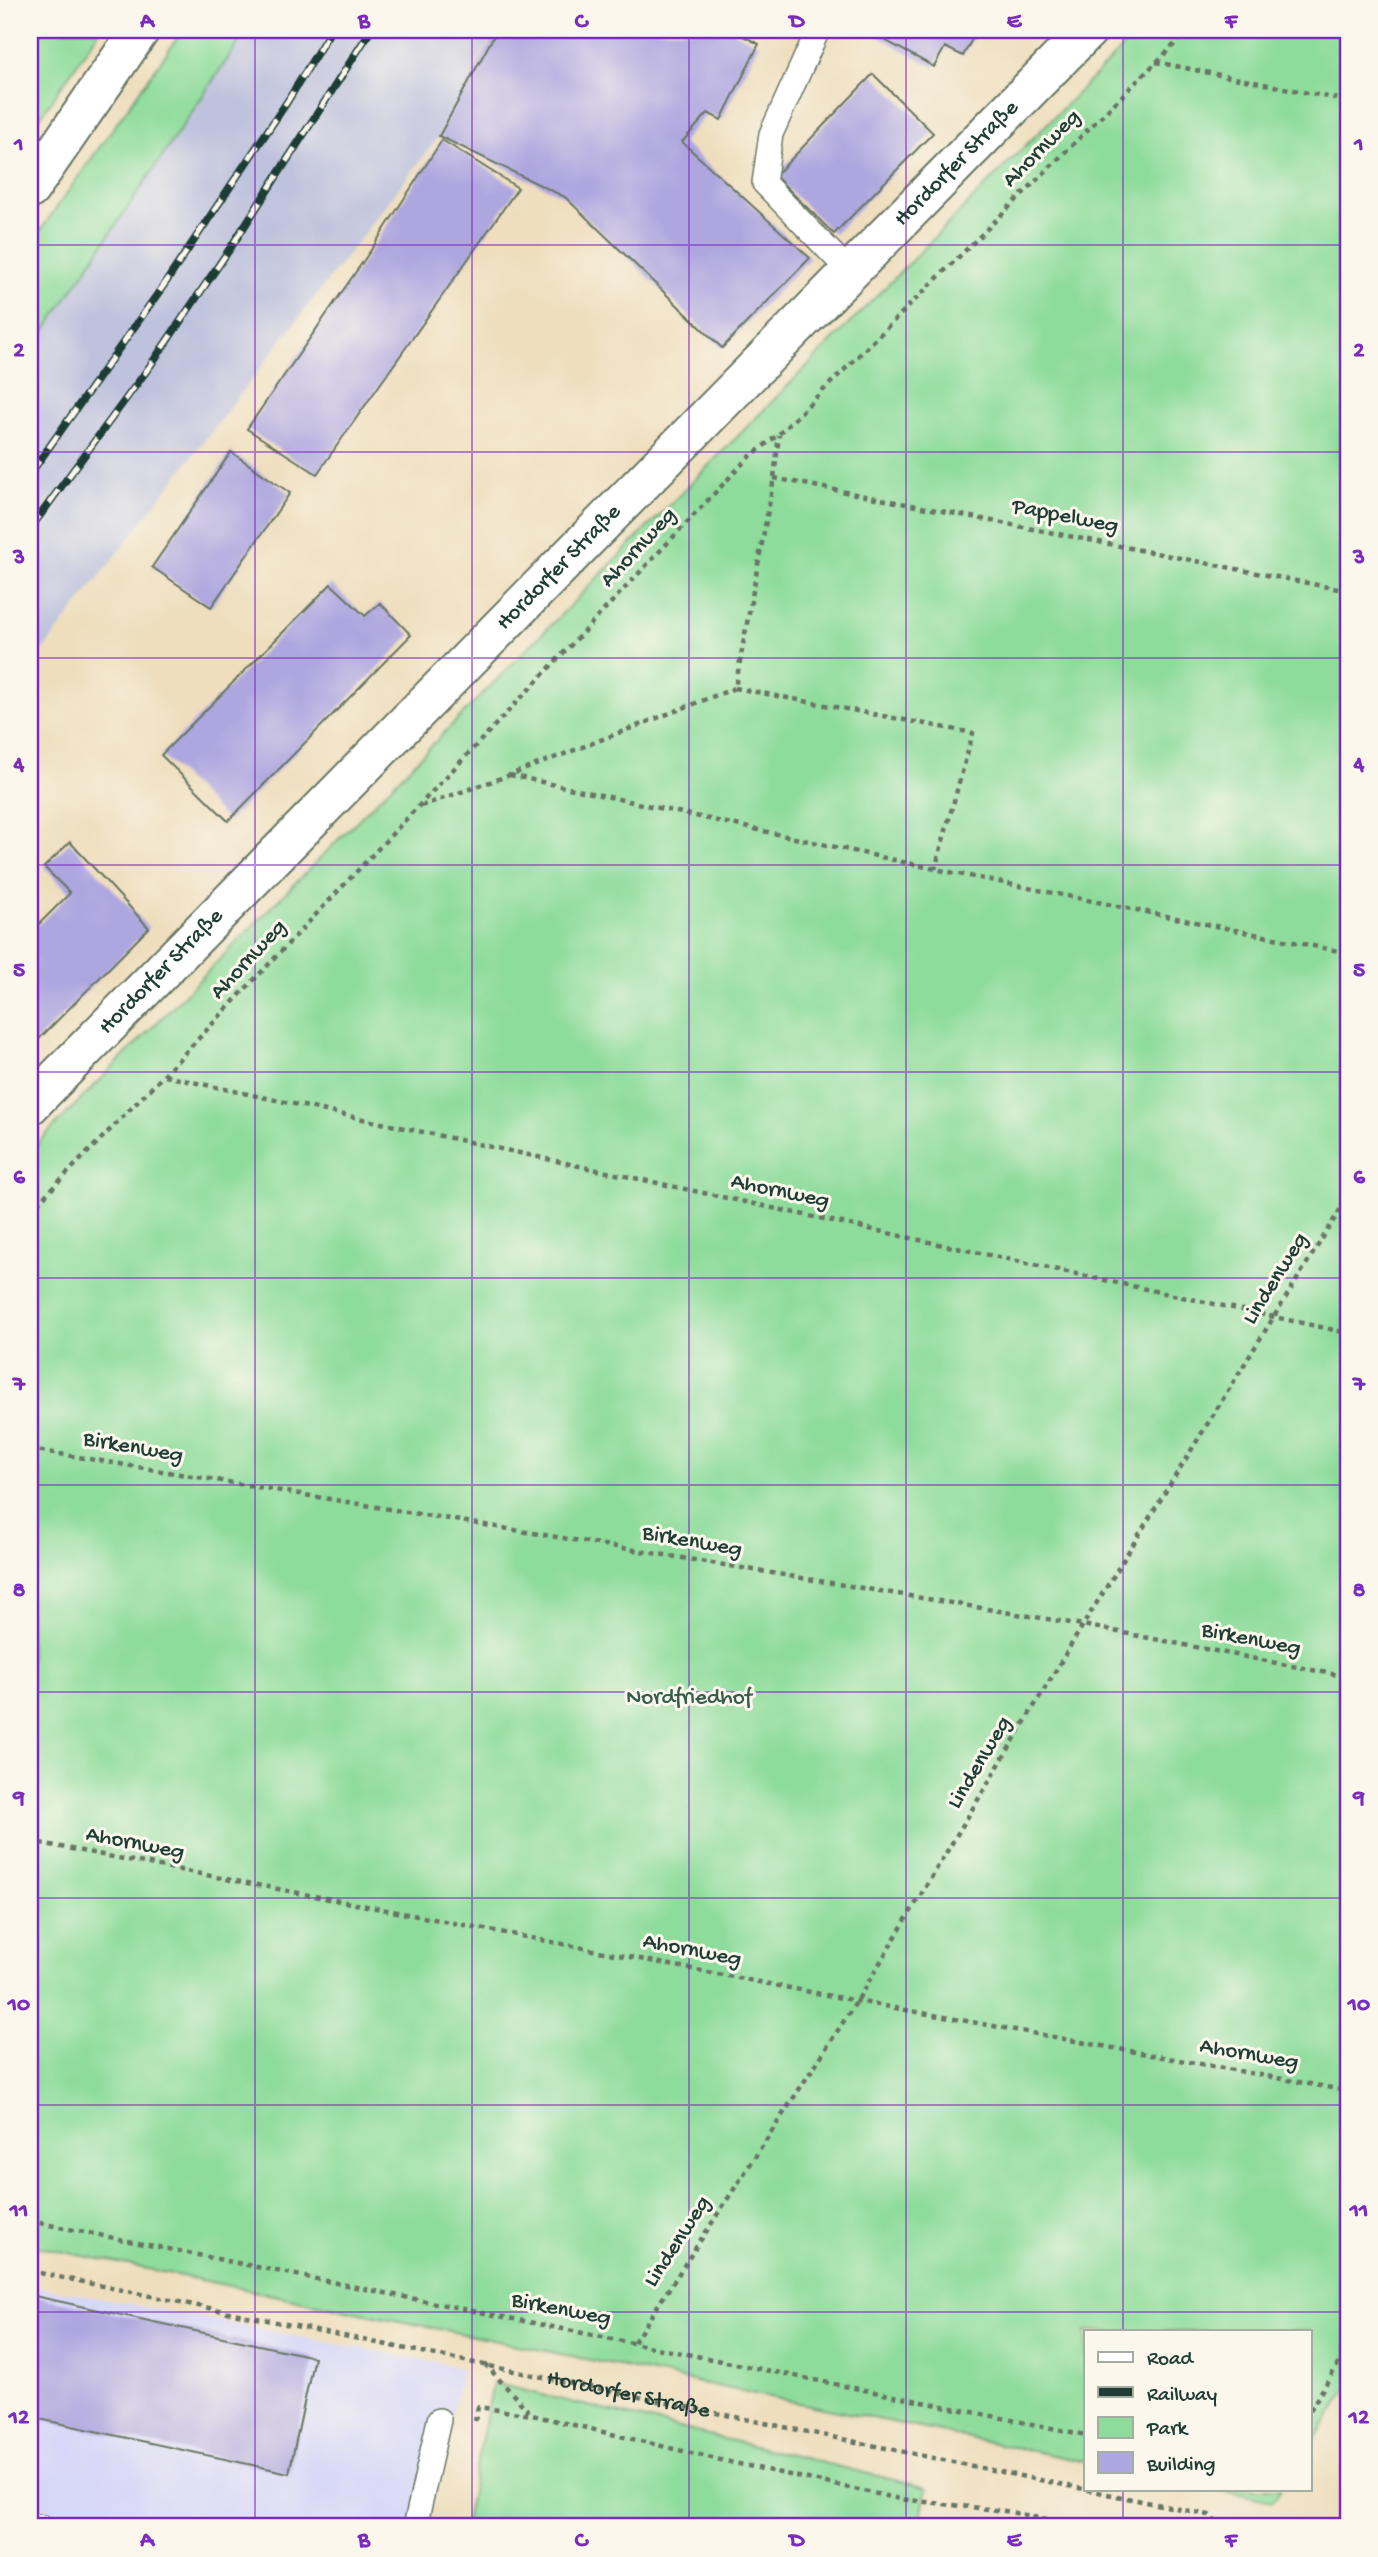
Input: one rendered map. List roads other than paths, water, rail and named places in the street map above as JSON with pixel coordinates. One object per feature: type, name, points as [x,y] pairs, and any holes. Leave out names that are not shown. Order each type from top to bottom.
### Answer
[{"type":"street","points":[[30,189],[141,30]]},
{"type":"street","name":"Hordorfer Straße","points":[[30,1105],[1088,30]]},
{"type":"lane","points":[[818,30],[771,134],[764,183],[850,272]]},
{"type":"lane","points":[[415,2527],[439,2420]]},
{"type":"lane","points":[[30,2525],[43,2527]]},
{"type":"railway","points":[[30,474],[166,282],[287,102],[331,30]]},
{"type":"railway","points":[[30,529],[150,366],[231,247],[371,30]]},
{"type":"park label","name":"Nordfriedhof","points":[[689,1698]]}]
